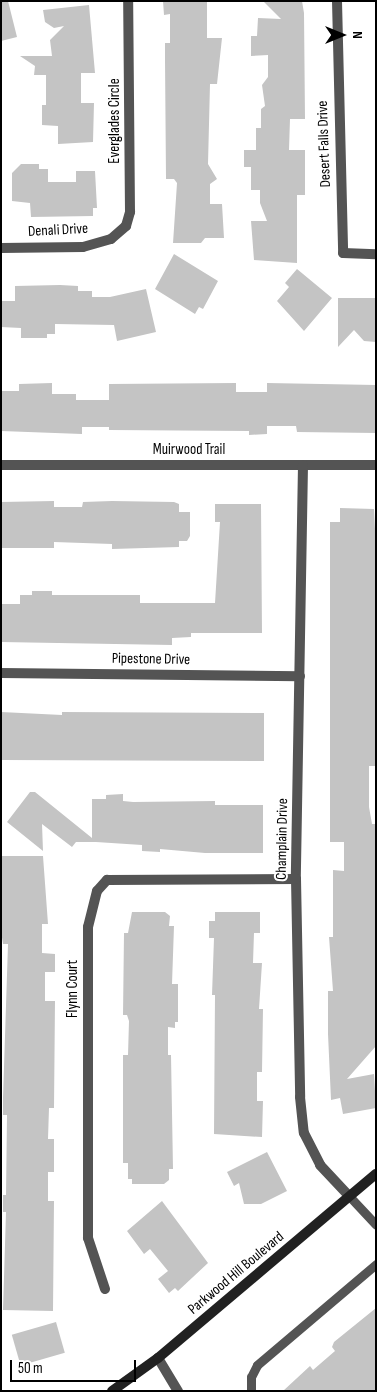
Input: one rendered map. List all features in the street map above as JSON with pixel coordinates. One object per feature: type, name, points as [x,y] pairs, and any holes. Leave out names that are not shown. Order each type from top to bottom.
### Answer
[{"type":"street","name":"Everglades Circle","points":[[116,236],[126,226],[130,212],[128,1]]},
{"type":"street","name":"Desert Falls Drive","points":[[337,1],[343,253],[376,254]]},
{"type":"street","name":"Denali Drive","points":[[1,248],[83,247],[116,236]]},
{"type":"street","name":"Muirwood Trail","points":[[1,465],[376,466]]},
{"type":"street","name":"Champlain Drive","points":[[303,465],[296,879],[299,1072],[304,1133],[320,1165],[350,1196]]},
{"type":"street","name":"Pipestone Drive","points":[[1,673],[300,676]]},
{"type":"street","name":"Flynn Court","points":[[105,1289],[88,1238],[88,927],[97,890],[107,880],[296,879]]},
{"type":"street","name":"Parkwood Hill Boulevard","points":[[112,1391],[158,1358],[376,1174]]},
{"type":"street","points":[[158,1358],[178,1391]]},
{"type":"lane","points":[[350,1196],[376,1225]]},
{"type":"lane","points":[[251,1391],[251,1377],[257,1364],[376,1264]]},
{"type":"building","points":[[1,1],[8,1],[17,37],[1,41]]},
{"type":"building","points":[[163,1],[207,1],[207,38],[222,38],[217,84],[210,84],[208,164],[217,179],[210,184],[210,204],[222,204],[224,238],[205,238],[201,243],[173,243],[177,183],[174,179],[166,179],[165,43],[170,43],[170,14],[164,15]]},
{"type":"building","points":[[263,1],[302,1],[304,13],[305,119],[290,119],[289,150],[305,150],[305,195],[297,195],[297,263],[254,260],[251,221],[267,221],[260,203],[260,190],[251,190],[251,167],[244,167],[244,150],[256,150],[256,128],[261,128],[261,109],[265,106],[262,85],[268,77],[268,55],[251,56],[251,36],[257,36],[258,18],[281,19]]},
{"type":"building","points":[[89,5],[95,73],[81,73],[81,103],[94,103],[93,142],[58,144],[58,126],[42,125],[42,105],[46,105],[46,75],[34,75],[35,66],[20,56],[52,56],[50,40],[64,26],[54,28],[45,22],[43,10]]},
{"type":"building","points":[[21,164],[39,164],[39,169],[48,169],[48,182],[76,182],[76,171],[95,171],[97,208],[93,208],[93,216],[31,217],[30,203],[12,201],[12,173]]},
{"type":"building","points":[[174,254],[218,281],[203,309],[199,307],[195,314],[155,289]]},
{"type":"building","points":[[297,269],[332,298],[304,331],[277,301],[289,287],[285,283]]},
{"type":"building","points":[[15,286],[78,286],[78,291],[92,291],[92,297],[110,297],[146,289],[156,332],[117,341],[114,325],[55,324],[55,334],[47,334],[47,338],[21,338],[21,328],[1,327],[1,301],[15,301]]},
{"type":"building","points":[[338,298],[376,298],[376,342],[364,341],[354,330],[338,347]]},
{"type":"building","points":[[52,383],[52,394],[76,394],[76,400],[109,400],[109,384],[236,383],[236,392],[267,392],[267,383],[376,385],[376,433],[297,432],[296,426],[267,426],[267,434],[249,435],[249,431],[109,430],[109,427],[82,427],[82,434],[1,431],[1,391],[19,391],[19,384]]},
{"type":"building","points":[[54,501],[54,507],[82,507],[83,502],[174,502],[179,504],[179,512],[190,512],[190,536],[187,541],[179,541],[179,547],[112,549],[112,544],[54,542],[54,548],[1,548],[1,502]]},
{"type":"building","points":[[215,504],[261,504],[262,633],[191,633],[191,637],[172,638],[172,645],[1,642],[1,604],[20,604],[20,595],[32,595],[32,591],[52,591],[52,595],[140,595],[140,603],[215,603],[220,522],[215,522]]},
{"type":"building","points":[[340,508],[374,509],[376,549],[376,766],[369,766],[369,807],[372,824],[376,824],[376,1046],[347,1079],[374,1074],[376,1108],[343,1114],[340,1098],[331,1100],[328,1034],[328,991],[333,991],[329,937],[333,937],[333,870],[344,871],[344,842],[330,842],[330,522],[340,522]]},
{"type":"building","points":[[1,712],[62,715],[62,712],[264,713],[264,761],[1,760]]},
{"type":"building","points":[[30,792],[35,792],[92,838],[92,799],[106,799],[106,795],[123,794],[123,801],[133,802],[215,801],[215,805],[263,805],[263,853],[205,853],[160,849],[160,852],[142,851],[142,845],[96,842],[76,842],[72,847],[42,824],[43,851],[7,822]]},
{"type":"building","points":[[1,856],[43,856],[48,924],[42,924],[42,953],[55,954],[55,972],[45,972],[45,1001],[55,1001],[54,1108],[49,1108],[48,1139],[54,1139],[54,1172],[48,1172],[48,1201],[54,1201],[53,1311],[3,1310],[6,1212],[3,1212],[3,1195],[6,1195],[7,1115],[3,1115],[3,1098],[8,944],[3,944],[1,931]]},
{"type":"building","points":[[132,912],[165,912],[170,916],[169,926],[174,926],[172,984],[178,984],[178,1022],[175,1022],[175,1028],[168,1027],[168,1055],[171,1055],[173,1169],[169,1169],[169,1180],[164,1184],[132,1184],[132,1179],[128,1179],[128,1163],[123,1163],[123,1055],[128,1055],[129,1021],[127,1015],[123,1015],[124,933],[128,933]]},
{"type":"building","points":[[215,912],[260,912],[260,933],[254,933],[253,963],[262,963],[259,1009],[263,1009],[262,1072],[257,1072],[257,1101],[263,1101],[262,1137],[214,1134],[215,995],[212,995],[214,938],[209,938],[209,921],[215,921]]},
{"type":"building","points":[[267,1152],[287,1191],[261,1204],[244,1204],[239,1183],[234,1186],[227,1172]]},
{"type":"building","points":[[162,1201],[208,1263],[178,1291],[175,1288],[169,1293],[158,1279],[168,1271],[150,1249],[144,1254],[127,1231]]},
{"type":"building","points":[[376,1308],[376,1391],[283,1391],[310,1366],[313,1370],[335,1351],[332,1347],[334,1342]]},
{"type":"building","points":[[56,1322],[65,1353],[21,1365],[12,1335]]}]
